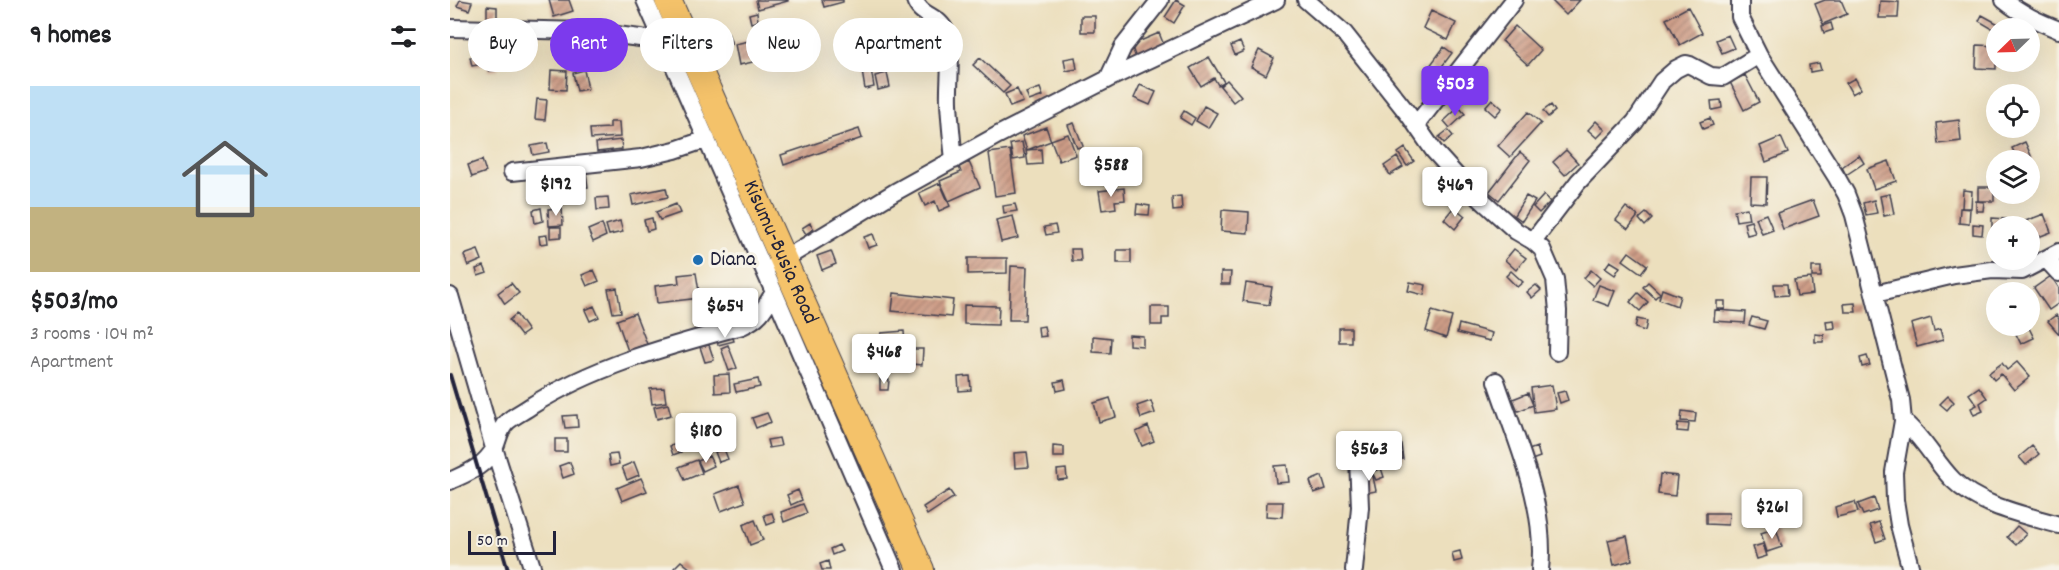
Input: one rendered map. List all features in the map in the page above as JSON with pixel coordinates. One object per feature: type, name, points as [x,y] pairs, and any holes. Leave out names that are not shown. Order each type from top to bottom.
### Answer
[{"type":"highway","name":"Kisumu-Busia Road","points":[[668,0],[775,265],[921,570]]},
{"type":"street","points":[[645,0],[653,18]]},
{"type":"street","points":[[915,0],[916,5],[924,13],[942,24],[948,41],[949,104],[954,160]]},
{"type":"street","points":[[1108,79],[1123,47],[1160,0]]},
{"type":"street","points":[[775,265],[894,192],[954,160],[1108,79],[1276,0]]},
{"type":"street","points":[[1306,0],[1344,33],[1434,150],[1463,183],[1516,231],[1542,249],[1555,279],[1558,311],[1557,352]]},
{"type":"street","points":[[1416,125],[1514,0]]},
{"type":"street","points":[[1740,0],[1740,17],[1759,55],[1846,194],[1854,215],[1898,380],[1903,421],[1894,472],[1895,500],[1911,570]]},
{"type":"street","points":[[2004,0],[2036,21],[2059,30]]},
{"type":"street","points":[[450,28],[586,31],[640,38]]},
{"type":"street","points":[[1533,241],[1578,182],[1635,122],[1662,81],[1676,69],[1686,64],[1711,76],[1723,77],[1759,55]]},
{"type":"street","points":[[677,72],[707,140],[775,265],[774,292],[894,570]]},
{"type":"street","points":[[512,172],[641,158],[707,140]]},
{"type":"street","points":[[1875,294],[1954,275],[1992,270],[2022,272],[2053,255],[2059,273]]},
{"type":"street","points":[[450,481],[478,468],[494,448],[500,431],[507,422],[550,394],[596,372],[650,352],[742,326],[755,320],[763,312],[774,292]]},
{"type":"street","points":[[450,296],[494,448],[533,570]]},
{"type":"street","points":[[1496,381],[1532,487],[1539,524],[1540,570]]},
{"type":"street","points":[[1903,421],[1916,432],[1955,482],[1972,494],[2008,511],[2059,525]]},
{"type":"street","points":[[1354,570],[1360,507],[1358,459]]},
{"type":"building","points":[[460,0],[472,2],[469,10],[457,6]]},
{"type":"building","points":[[549,0],[569,0],[573,11],[554,17]]},
{"type":"building","points":[[756,0],[788,0],[788,1],[758,9]]},
{"type":"building","points":[[822,0],[843,0],[843,2],[824,7]]},
{"type":"building","points":[[1176,0],[1185,5],[1174,23],[1165,17]]},
{"type":"building","points":[[1551,0],[1580,0],[1566,15]]},
{"type":"building","points":[[1825,0],[1841,0],[1847,14],[1823,24],[1815,4]]},
{"type":"building","points":[[1880,1],[1899,2],[1898,18],[1879,18]]},
{"type":"building","points":[[487,6],[497,7],[497,18],[487,18]]},
{"type":"building","points":[[1688,7],[1702,33],[1680,45],[1666,19]]},
{"type":"building","points":[[1431,11],[1456,23],[1448,40],[1423,28]]},
{"type":"building","points":[[757,12],[758,18],[750,18],[749,14]]},
{"type":"building","points":[[1982,15],[1987,18],[1986,25],[1979,21]]},
{"type":"building","points":[[1081,16],[1095,16],[1095,32],[1081,32]]},
{"type":"building","points":[[1831,23],[1833,30],[1824,33],[1822,26]]},
{"type":"building","points":[[1515,26],[1541,50],[1528,65],[1502,41]]},
{"type":"building","points":[[1159,33],[1164,45],[1136,58],[1131,45]]},
{"type":"building","points":[[1728,35],[1734,48],[1722,53],[1716,40]]},
{"type":"building","points":[[746,42],[746,64],[739,65],[735,44]]},
{"type":"building","points":[[1240,42],[1244,51],[1235,55],[1231,46]]},
{"type":"building","points":[[1977,45],[1986,45],[1986,68],[1976,68]]},
{"type":"building","points":[[1444,47],[1452,53],[1437,73],[1429,67]]},
{"type":"building","points":[[1259,50],[1274,58],[1266,75],[1251,67]]},
{"type":"building","points":[[1075,57],[1077,69],[1066,71],[1064,59]]},
{"type":"building","points":[[1209,57],[1224,82],[1218,85],[1214,78],[1201,86],[1190,68]]},
{"type":"building","points":[[980,58],[1010,86],[1003,93],[973,65]]},
{"type":"building","points":[[1819,63],[1821,70],[1810,72],[1809,65]]},
{"type":"building","points":[[551,72],[567,72],[566,90],[550,89]]},
{"type":"building","points":[[584,72],[588,89],[577,91],[573,73]]},
{"type":"building","points":[[862,72],[872,72],[874,87],[865,89]]},
{"type":"building","points":[[887,73],[890,87],[878,90],[875,76]]},
{"type":"building","points":[[1745,75],[1759,102],[1744,110],[1730,82]]},
{"type":"building","points":[[1855,78],[1861,89],[1852,94],[1846,83]]},
{"type":"building","points":[[1227,80],[1241,96],[1233,102],[1220,86]]},
{"type":"building","points":[[1462,84],[1472,93],[1464,101],[1455,93]]},
{"type":"building","points":[[1140,85],[1156,92],[1150,105],[1134,98]]},
{"type":"building","points":[[1040,88],[1043,96],[1029,101],[1026,93]]},
{"type":"building","points":[[1017,89],[1023,102],[1010,107],[1005,94]]},
{"type":"building","points":[[537,99],[547,100],[545,120],[535,119]]},
{"type":"building","points":[[1492,99],[1502,108],[1495,116],[1485,107]]},
{"type":"building","points":[[1721,100],[1722,108],[1712,110],[1711,101]]},
{"type":"building","points":[[1551,105],[1555,111],[1548,117],[1543,111]]},
{"type":"building","points":[[1204,106],[1217,113],[1208,128],[1196,121]]},
{"type":"building","points":[[1459,107],[1465,114],[1450,128],[1444,121]]},
{"type":"building","points":[[1184,111],[1195,118],[1191,125],[1180,118]]},
{"type":"building","points":[[1528,112],[1541,123],[1510,157],[1498,146]]},
{"type":"building","points":[[1710,118],[1713,125],[1703,129],[1700,122]]},
{"type":"building","points":[[1959,120],[1961,141],[1938,144],[1936,123]]},
{"type":"building","points":[[1596,121],[1605,130],[1597,138],[1588,130]]},
{"type":"building","points":[[610,122],[619,122],[620,137],[591,139],[590,129],[610,128]]},
{"type":"building","points":[[1074,123],[1083,146],[1077,148],[1068,125]]},
{"type":"building","points":[[1046,127],[1051,141],[1027,150],[1022,136]]},
{"type":"building","points":[[859,129],[862,138],[784,165],[781,155]]},
{"type":"building","points":[[1448,130],[1453,136],[1444,143],[1439,137]]},
{"type":"building","points":[[1068,134],[1076,155],[1059,161],[1051,140]]},
{"type":"building","points":[[1781,137],[1788,153],[1766,162],[1760,146]]},
{"type":"building","points":[[621,140],[622,149],[597,152],[596,143]]},
{"type":"building","points":[[1022,142],[1025,158],[1013,160],[1010,144]]},
{"type":"building","points":[[2025,142],[2029,150],[2013,150],[2012,148]]},
{"type":"building","points":[[547,143],[549,152],[533,155],[531,146]]},
{"type":"building","points":[[1405,148],[1414,161],[1407,166],[1398,153]]},
{"type":"building","points":[[1041,149],[1042,164],[1028,165],[1026,150]]},
{"type":"building","points":[[1010,150],[1016,193],[995,196],[989,153]]},
{"type":"building","points":[[1566,150],[1578,163],[1565,175],[1553,162]]},
{"type":"building","points":[[1520,152],[1530,160],[1499,200],[1489,192]]},
{"type":"building","points":[[1859,155],[1864,163],[1846,175],[1842,167]]},
{"type":"building","points":[[1397,157],[1403,167],[1390,175],[1384,166]]},
{"type":"building","points":[[1111,158],[1113,171],[1100,173],[1097,160]]},
{"type":"building","points":[[482,160],[486,172],[472,177],[468,165]]},
{"type":"building","points":[[1889,161],[1896,181],[1874,189],[1867,169]]},
{"type":"building","points":[[969,162],[980,187],[949,201],[940,181],[961,172],[959,167]]},
{"type":"building","points":[[575,165],[577,174],[586,173],[588,187],[566,189],[563,166]]},
{"type":"building","points":[[558,170],[562,181],[550,186],[545,175]]},
{"type":"building","points":[[1751,177],[1767,177],[1766,203],[1750,202]]},
{"type":"building","points":[[940,183],[950,206],[939,211],[935,201],[925,206],[919,193]]},
{"type":"building","points":[[1978,187],[1986,187],[1986,201],[1978,201]]},
{"type":"building","points":[[666,188],[668,197],[633,205],[631,195]]},
{"type":"building","points":[[1124,188],[1125,200],[1115,201],[1116,208],[1102,210],[1099,191]]},
{"type":"building","points":[[1963,190],[1972,191],[1971,208],[1962,208]]},
{"type":"building","points":[[1890,194],[1894,214],[1884,216],[1880,196]]},
{"type":"building","points":[[1544,195],[1550,202],[1539,213],[1533,207]]},
{"type":"building","points":[[1181,196],[1182,210],[1173,211],[1172,197]]},
{"type":"building","points":[[1526,196],[1535,201],[1522,221],[1514,215]]},
{"type":"building","points":[[608,197],[609,209],[597,210],[596,198]]},
{"type":"building","points":[[1813,200],[1819,216],[1783,229],[1777,213]]},
{"type":"building","points":[[1874,200],[1877,213],[1866,215],[1863,203]]},
{"type":"building","points":[[1976,201],[1984,202],[1983,211],[1976,211]]},
{"type":"building","points":[[676,204],[680,213],[660,220],[656,212]]},
{"type":"building","points":[[1015,204],[1017,211],[1004,213],[1003,206]]},
{"type":"building","points":[[1137,204],[1150,206],[1149,215],[1136,214]]},
{"type":"building","points":[[1454,207],[1465,216],[1455,229],[1444,219]]},
{"type":"building","points":[[1626,207],[1638,216],[1628,229],[1616,220]]},
{"type":"building","points":[[541,208],[543,221],[535,223],[533,210]]},
{"type":"building","points":[[562,208],[563,225],[549,226],[548,209]]},
{"type":"building","points":[[1747,208],[1749,219],[1736,221],[1734,210]]},
{"type":"building","points":[[1960,208],[1970,209],[1969,224],[1959,223]]},
{"type":"building","points":[[1222,210],[1249,212],[1248,233],[1221,231]]},
{"type":"building","points":[[1646,213],[1652,219],[1645,226],[1639,219]]},
{"type":"building","points":[[1766,214],[1773,230],[1762,234],[1756,218]]},
{"type":"building","points":[[2044,214],[2051,232],[2040,236],[2040,216]]},
{"type":"building","points":[[1013,216],[1018,238],[1001,242],[996,220]]},
{"type":"building","points":[[652,218],[654,229],[647,231],[644,220]]},
{"type":"building","points":[[620,221],[623,232],[609,235],[606,225]]},
{"type":"building","points":[[1751,221],[1755,233],[1747,235],[1744,223]]},
{"type":"building","points":[[810,223],[814,229],[806,234],[802,228]]},
{"type":"building","points":[[602,224],[606,236],[593,242],[588,230]]},
{"type":"building","points":[[1973,224],[1983,225],[1982,235],[1973,234]]},
{"type":"building","points":[[1055,225],[1057,233],[1046,235],[1044,227]]},
{"type":"building","points":[[550,227],[561,227],[561,237],[550,238]]},
{"type":"building","points":[[873,234],[877,245],[868,248],[864,237]]},
{"type":"building","points":[[547,235],[548,243],[540,244],[539,236]]},
{"type":"building","points":[[1071,249],[1080,249],[1081,261],[1072,261]]},
{"type":"building","points":[[1514,249],[1526,258],[1516,270],[1505,260]]},
{"type":"building","points":[[478,250],[482,260],[468,266],[464,255]]},
{"type":"building","points":[[1117,250],[1131,250],[1131,263],[1117,263]]},
{"type":"building","points":[[831,251],[836,264],[822,270],[817,256]]},
{"type":"building","points":[[1629,252],[1647,265],[1641,273],[1623,260]]},
{"type":"building","points":[[968,258],[1007,258],[1007,273],[968,274]]},
{"type":"building","points":[[1610,261],[1620,267],[1615,275],[1605,268]]},
{"type":"building","points":[[484,266],[487,273],[478,276],[476,269]]},
{"type":"building","points":[[1011,266],[1027,267],[1025,320],[1009,320]]},
{"type":"building","points":[[1812,267],[1821,267],[1821,277],[1812,277]]},
{"type":"building","points":[[594,270],[599,281],[587,286],[582,275]]},
{"type":"building","points":[[1591,270],[1600,278],[1593,286],[1584,278]]},
{"type":"building","points":[[1511,271],[1523,282],[1517,287],[1506,276]]},
{"type":"building","points":[[1221,272],[1231,272],[1230,284],[1221,284]]},
{"type":"building","points":[[696,273],[700,298],[657,303],[655,286],[679,283],[678,275]]},
{"type":"building","points":[[2051,276],[2059,288],[2059,303],[2049,310],[2040,297],[2040,284]]},
{"type":"building","points":[[1811,278],[1813,294],[1797,296],[1794,280]]},
{"type":"building","points":[[1410,282],[1426,285],[1424,295],[1408,291]]},
{"type":"building","points":[[1648,282],[1660,293],[1655,298],[1643,287]]},
{"type":"building","points":[[511,283],[519,293],[505,304],[498,293]]},
{"type":"building","points":[[1246,283],[1272,287],[1269,305],[1243,301]]},
{"type":"building","points":[[1774,284],[1787,284],[1788,295],[1775,296]]},
{"type":"building","points":[[1536,285],[1541,290],[1532,298],[1527,292]]},
{"type":"building","points":[[1599,285],[1615,291],[1609,306],[1593,300]]},
{"type":"building","points":[[617,288],[621,312],[613,313],[608,289]]},
{"type":"building","points":[[1662,289],[1680,296],[1677,306],[1659,299]]},
{"type":"building","points":[[894,293],[953,300],[951,317],[892,311]]},
{"type":"building","points":[[1638,293],[1648,302],[1640,311],[1630,302]]},
{"type":"building","points":[[1717,301],[1725,301],[1725,309],[1717,309]]},
{"type":"building","points":[[1855,303],[1856,312],[1845,312],[1844,304]]},
{"type":"building","points":[[964,305],[999,306],[998,325],[964,324]]},
{"type":"building","points":[[594,306],[599,317],[590,321],[585,310]]},
{"type":"building","points":[[1151,307],[1169,307],[1169,318],[1162,318],[1162,325],[1151,325]]},
{"type":"building","points":[[1715,310],[1746,312],[1745,323],[1714,321]]},
{"type":"building","points":[[1432,311],[1452,317],[1446,338],[1426,331]]},
{"type":"building","points":[[635,313],[647,344],[628,351],[617,320]]},
{"type":"building","points":[[516,314],[528,331],[521,336],[509,320]]},
{"type":"building","points":[[2056,315],[2059,319],[2059,334],[2048,321]]},
{"type":"building","points":[[1752,317],[1767,321],[1764,329],[1749,325]]},
{"type":"building","points":[[1931,318],[1934,331],[1940,329],[1943,340],[1917,347],[1911,324]]},
{"type":"building","points":[[1637,319],[1647,321],[1645,331],[1635,328]]},
{"type":"building","points":[[1834,320],[1835,328],[1827,329],[1826,321]]},
{"type":"building","points":[[1459,324],[1492,333],[1490,341],[1457,333]]},
{"type":"building","points":[[1044,326],[1046,336],[1039,337],[1038,327]]},
{"type":"building","points":[[1339,328],[1351,328],[1351,342],[1339,342]]},
{"type":"building","points":[[904,331],[906,361],[883,362],[881,333]]},
{"type":"building","points":[[731,332],[734,341],[718,345],[716,336]]},
{"type":"building","points":[[1815,334],[1824,335],[1823,342],[1815,342]]},
{"type":"building","points":[[1129,335],[1143,336],[1143,346],[1129,345]]},
{"type":"building","points":[[1093,336],[1111,338],[1110,353],[1093,352]]},
{"type":"building","points":[[2017,336],[2033,336],[2034,338],[2021,344]]},
{"type":"building","points":[[709,345],[714,360],[705,362],[700,347]]},
{"type":"building","points":[[728,345],[737,368],[729,371],[721,348]]},
{"type":"building","points":[[913,349],[923,349],[922,365],[912,364]]},
{"type":"building","points":[[1867,356],[1870,365],[1862,367],[1860,358]]},
{"type":"building","points":[[2017,362],[2030,377],[2014,390],[2001,374],[1994,380],[1989,373],[2002,363],[2007,370]]},
{"type":"building","points":[[729,374],[730,392],[715,393],[714,375]]},
{"type":"building","points":[[970,376],[971,390],[959,391],[958,377]]},
{"type":"building","points":[[758,379],[760,387],[736,392],[734,384]]},
{"type":"building","points":[[880,379],[889,380],[888,390],[880,390]]},
{"type":"building","points":[[1064,380],[1066,389],[1057,391],[1055,382]]},
{"type":"building","points":[[1552,385],[1556,409],[1534,412],[1531,388]]},
{"type":"building","points":[[1979,387],[1987,398],[1980,403],[1983,411],[1974,415],[1971,408],[1977,405],[1969,394]]},
{"type":"building","points":[[664,388],[666,402],[652,404],[650,389]]},
{"type":"building","points":[[1565,391],[1568,400],[1560,403],[1557,393]]},
{"type":"building","points":[[1528,393],[1533,405],[1518,411],[1513,399]]},
{"type":"building","points":[[1948,396],[1954,402],[1947,410],[1940,404]]},
{"type":"building","points":[[1110,398],[1116,417],[1099,422],[1094,403]]},
{"type":"building","points":[[1151,401],[1155,413],[1141,418],[1137,406]]},
{"type":"building","points":[[668,404],[671,415],[657,419],[654,407]]},
{"type":"building","points":[[1682,411],[1696,413],[1695,422],[1681,421]]},
{"type":"building","points":[[767,413],[771,422],[756,428],[752,418]]},
{"type":"building","points":[[577,415],[578,427],[565,428],[563,416]]},
{"type":"building","points":[[1678,423],[1689,424],[1688,432],[1677,431]]},
{"type":"building","points":[[1148,426],[1154,441],[1142,446],[1136,432]]},
{"type":"building","points":[[779,438],[781,446],[769,448],[767,440]]},
{"type":"building","points":[[555,439],[567,439],[567,452],[555,452]]},
{"type":"building","points":[[678,444],[681,452],[673,455],[670,446]]},
{"type":"building","points":[[1401,444],[1403,459],[1389,461],[1387,446]]},
{"type":"building","points":[[1053,446],[1064,447],[1064,457],[1053,457]]},
{"type":"building","points":[[2032,446],[2039,454],[2026,465],[2019,457]]},
{"type":"building","points":[[1537,447],[1540,457],[1529,461],[1526,451]]},
{"type":"building","points":[[724,449],[728,459],[719,462],[715,452]]},
{"type":"building","points":[[1027,452],[1029,467],[1015,468],[1014,453]]},
{"type":"building","points":[[617,454],[619,464],[610,466],[608,455]]},
{"type":"building","points":[[709,456],[714,466],[703,471],[698,461]]},
{"type":"building","points":[[697,460],[702,473],[685,480],[679,467]]},
{"type":"building","points":[[570,462],[574,474],[563,478],[559,466]]},
{"type":"building","points":[[634,462],[639,475],[627,480],[622,467]]},
{"type":"building","points":[[1287,465],[1289,482],[1276,483],[1274,466]]},
{"type":"building","points":[[1381,468],[1384,477],[1376,480],[1372,472]]},
{"type":"building","points":[[1066,469],[1067,479],[1058,480],[1057,470]]},
{"type":"building","points":[[1372,472],[1376,491],[1366,493],[1361,474]]},
{"type":"building","points":[[1660,474],[1677,476],[1675,496],[1658,494]]},
{"type":"building","points":[[1322,476],[1326,489],[1314,493],[1310,481]]},
{"type":"building","points":[[641,478],[647,491],[622,501],[617,488]]},
{"type":"building","points":[[739,485],[745,502],[721,511],[715,494]]},
{"type":"building","points":[[798,490],[802,500],[791,505],[787,495]]},
{"type":"building","points":[[949,490],[954,497],[927,515],[923,507]]},
{"type":"building","points":[[1874,498],[1878,510],[1863,515],[1858,504]]},
{"type":"building","points":[[1267,502],[1283,502],[1282,517],[1266,516]]},
{"type":"building","points":[[1855,502],[1858,512],[1837,517],[1835,507]]},
{"type":"building","points":[[803,504],[807,513],[784,522],[781,512]]},
{"type":"building","points":[[1759,512],[1760,523],[1753,524],[1751,513]]},
{"type":"building","points":[[772,513],[775,522],[767,525],[764,515]]},
{"type":"building","points":[[1706,513],[1729,513],[1728,525],[1706,524]]},
{"type":"building","points":[[755,520],[763,540],[750,545],[743,525]]},
{"type":"building","points":[[1879,522],[1885,539],[1876,542],[1870,525]]},
{"type":"building","points":[[2017,526],[2026,534],[2016,545],[2007,537]]},
{"type":"building","points":[[1776,528],[1782,547],[1767,552],[1761,533]]},
{"type":"building","points":[[1627,536],[1632,560],[1614,565],[1608,540]]},
{"type":"building","points":[[1763,544],[1767,556],[1757,559],[1753,547]]},
{"type":"building","points":[[839,545],[842,551],[832,555],[830,549]]},
{"type":"building","points":[[1460,551],[1462,560],[1454,562],[1452,553]]},
{"type":"building","points":[[681,561],[692,570],[676,570],[674,568]]},
{"type":"building","points":[[828,561],[830,570],[822,570],[820,564]]},
{"type":"railway","points":[[450,375],[508,570]]},
{"type":"place","name":"Diana","points":[[698,260]]}]
